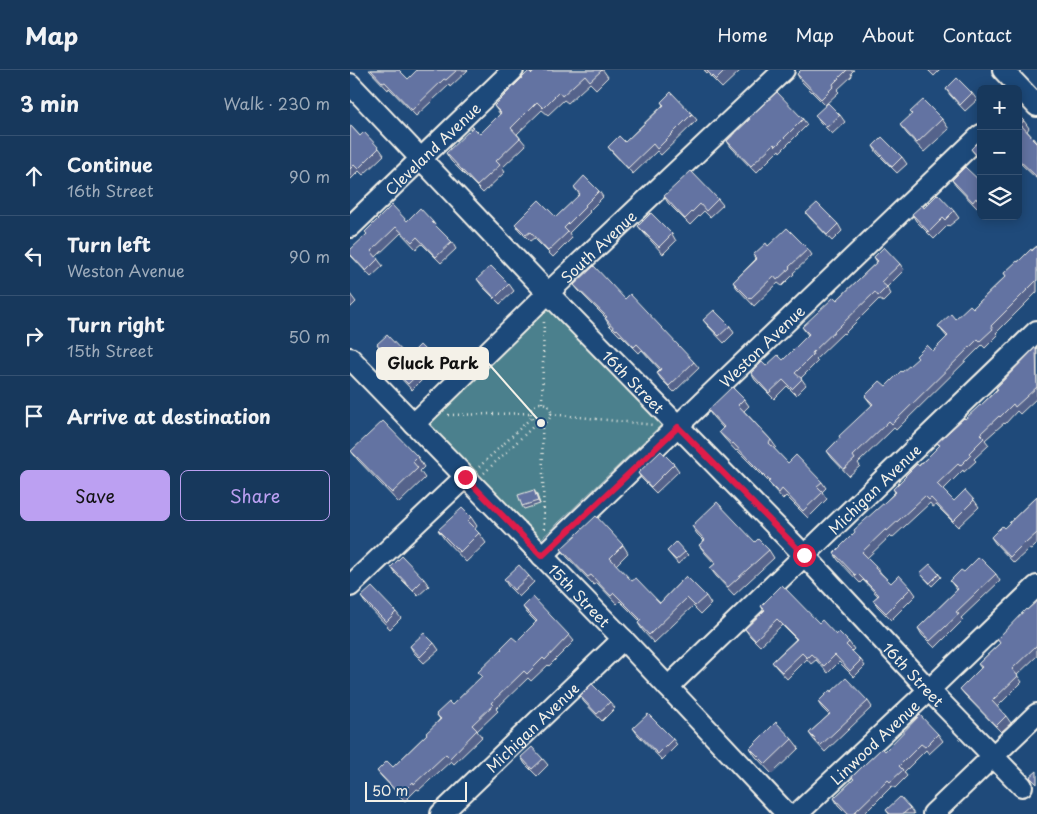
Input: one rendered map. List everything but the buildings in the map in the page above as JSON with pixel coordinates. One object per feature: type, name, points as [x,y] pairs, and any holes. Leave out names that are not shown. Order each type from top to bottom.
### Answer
[{"type":"street","name":"Cleveland Avenue","points":[[350,227],[513,70]]},
{"type":"street","name":"South Avenue","points":[[414,424],[546,302],[784,70]]},
{"type":"street","points":[[1003,70],[1029,95]]},
{"type":"street","name":"16th Street","points":[[350,84],[420,159],[546,302],[678,427],[804,555],[929,690],[1022,786]]},
{"type":"street","name":"Weston Avenue","points":[[542,556],[977,139]]},
{"type":"street","name":"Michigan Avenue","points":[[668,687],[1037,331]]},
{"type":"street","name":"15th Street","points":[[350,358],[623,638],[776,810]]},
{"type":"street","points":[[350,586],[465,477]]},
{"type":"street","name":"Linwood Avenue","points":[[797,814],[1037,586]]},
{"type":"street","name":"Michigan Avenue","points":[[440,814],[623,638]]},
{"type":"street","points":[[933,814],[1037,714]]},
{"type":"path","points":[[542,403],[546,302]]},
{"type":"path","points":[[542,403],[550,408],[551,414],[548,420],[540,422],[483,474],[478,468],[532,415],[534,407],[542,403]]},
{"type":"path","points":[[551,414],[656,425]]},
{"type":"path","points":[[443,415],[532,415]]},
{"type":"path","points":[[532,415],[534,420],[540,422]]},
{"type":"path","points":[[540,422],[544,532],[541,534]]},
{"type":"green space","points":[[545,304],[661,425],[538,542],[422,422]]},
{"type":"place","name":"Gluck Park","points":[[541,423]]},
{"type":"route","points":[[465,477],[542,556],[678,427],[804,555]]}]
